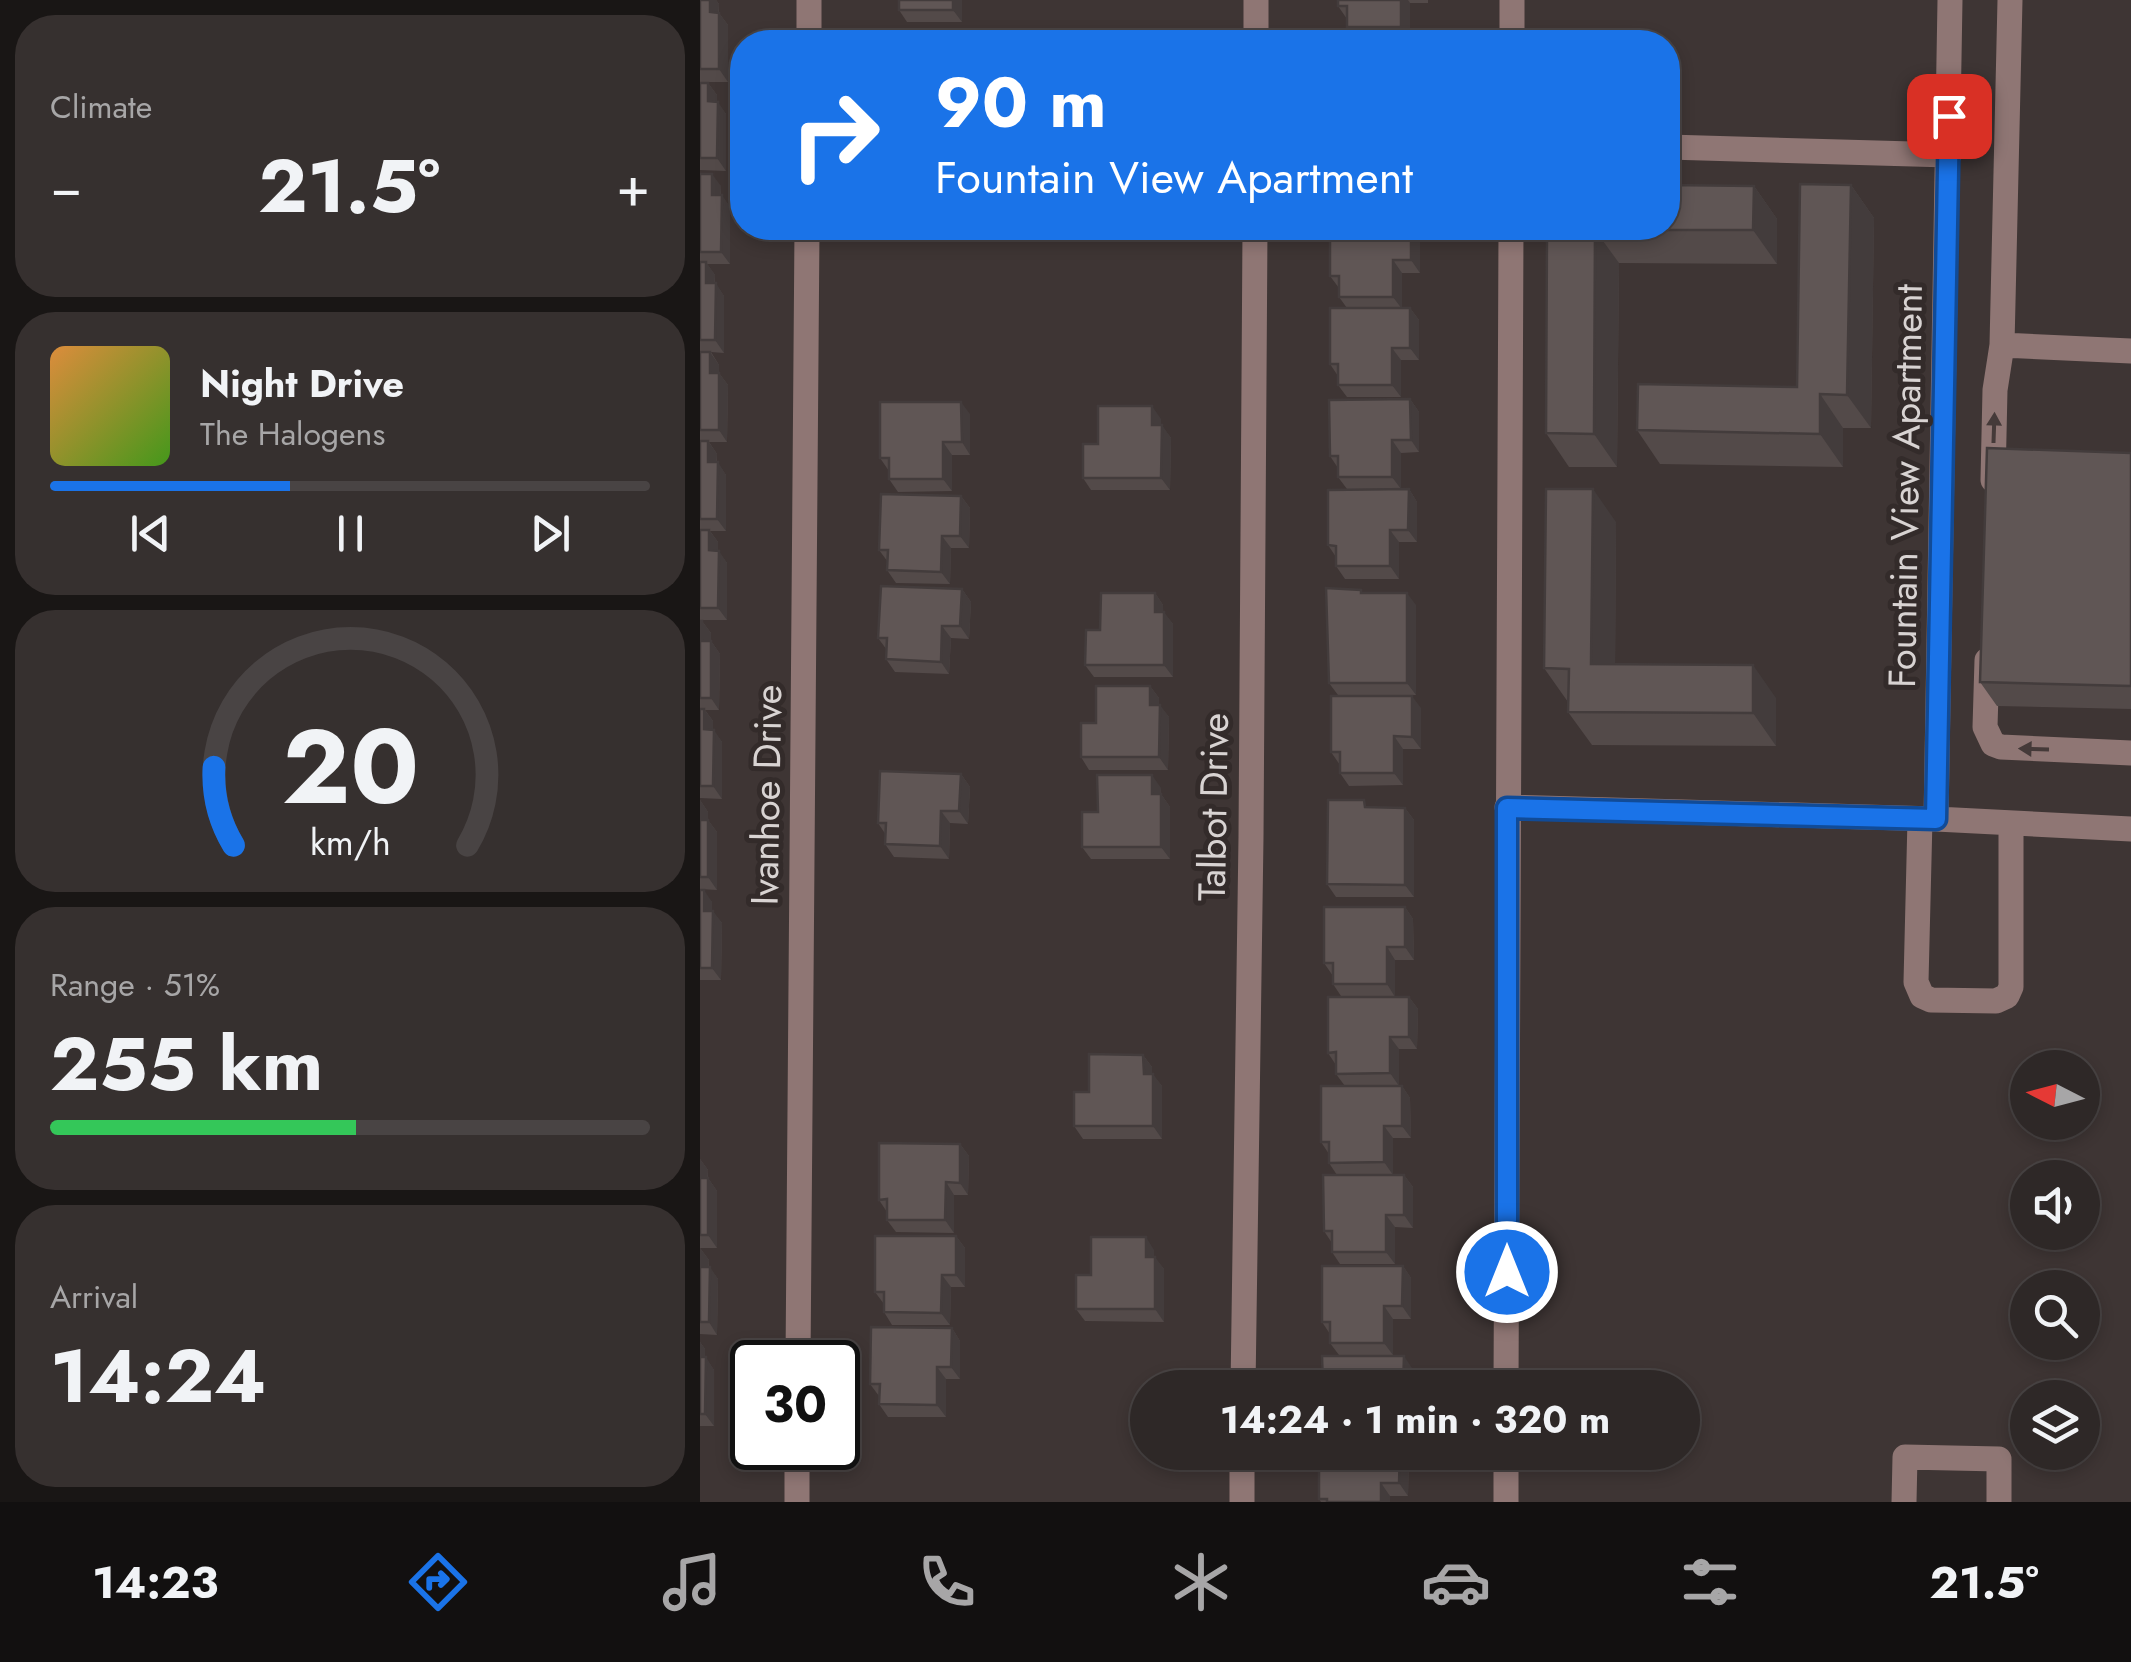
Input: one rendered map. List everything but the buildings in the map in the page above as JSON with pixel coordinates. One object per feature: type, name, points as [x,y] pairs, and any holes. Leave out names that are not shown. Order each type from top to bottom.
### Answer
[{"type":"street","points":[[808,30],[809,0]]},
{"type":"street","points":[[1256,0],[1256,30]]},
{"type":"street","points":[[1512,0],[1512,30]]},
{"type":"street","name":"Fountain View Apartment","points":[[1950,0],[1949,155],[1928,819],[1916,982],[1922,996],[1932,1000],[1996,1002],[2007,996],[2011,987],[2011,823]]},
{"type":"street","points":[[1992,509],[1996,390],[2002,345],[2010,0]]},
{"type":"street","points":[[1680,147],[1949,155]]},
{"type":"street","name":"Ivanhoe Drive","points":[[798,1340],[808,240]]},
{"type":"street","name":"Talbot Drive","points":[[1243,1370],[1255,240]]},
{"type":"street","points":[[1506,1370],[1511,240]]},
{"type":"street","points":[[2002,345],[2131,351]]},
{"type":"street","points":[[1988,628],[1985,727],[1993,744],[2131,752]]},
{"type":"street","points":[[1507,808],[1928,819],[2131,829]]},
{"type":"street","points":[[1904,1502],[1905,1458],[1999,1459],[1999,1502]]},
{"type":"street","points":[[796,1502],[797,1470]]},
{"type":"street","points":[[1242,1470],[1242,1502]]},
{"type":"street","points":[[1506,1470],[1506,1502]]},
{"type":"route","points":[[1507,1272],[1507,808],[1936,819],[1949,116]]}]
